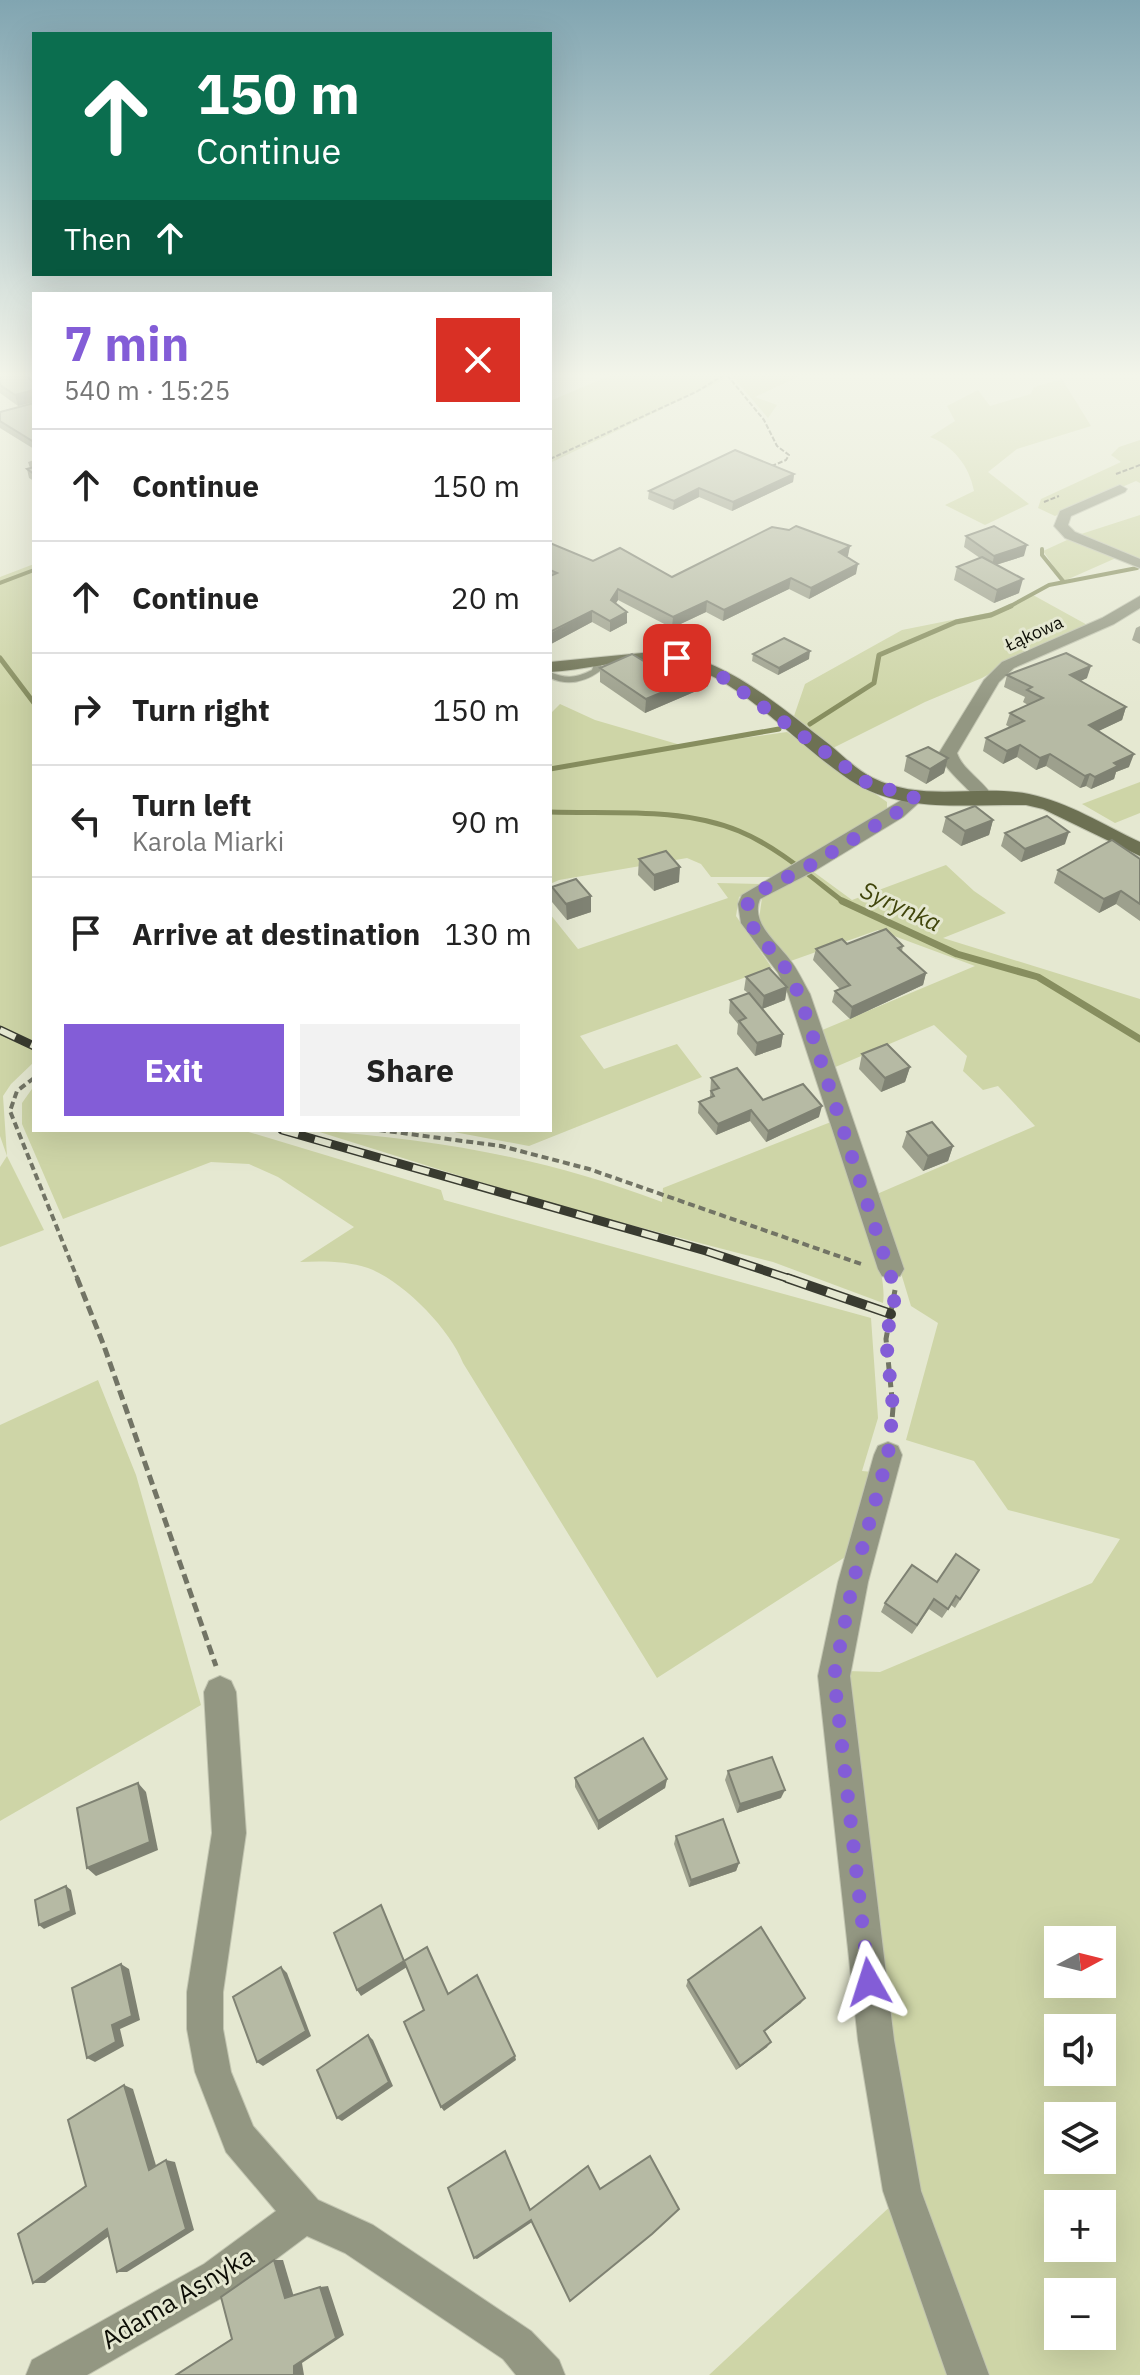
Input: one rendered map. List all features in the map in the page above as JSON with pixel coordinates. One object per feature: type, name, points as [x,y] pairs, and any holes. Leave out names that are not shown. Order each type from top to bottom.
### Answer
[{"type":"street","points":[[1120,489],[1065,514],[1061,526],[1070,535],[1140,564]]},
{"type":"street","name":"Łąkowa","points":[[985,799],[980,783],[952,763],[948,753],[992,680],[1008,665],[1108,621],[1140,601]]},
{"type":"street","points":[[552,667],[670,657],[708,668],[866,782],[915,798],[1026,799],[1050,805],[1140,850]]},
{"type":"street","points":[[891,1269],[799,994],[784,966],[757,933],[746,911],[752,895],[896,813],[915,798]]},
{"type":"street","points":[[888,1455],[853,1582],[834,1676],[876,2040],[902,2191],[968,2375]]},
{"type":"street","points":[[220,1692],[229,1833],[205,1992],[205,2029],[213,2072],[239,2139],[304,2214],[359,2239],[504,2336],[517,2345],[544,2375]]},
{"type":"street","name":"Adama Asnyka","points":[[47,2375],[218,2278],[304,2214]]},
{"type":"lane","points":[[552,675],[561,680],[580,679],[596,671],[598,663]]},
{"type":"path","points":[[32,1080],[17,1091],[10,1111],[104,1346],[216,1665],[220,1692]]},
{"type":"path","points":[[394,1132],[501,1146],[589,1169],[839,1258],[891,1269],[896,1292],[886,1339],[893,1408],[888,1455]]},
{"type":"green space","points":[[972,486],[1006,486],[1029,504],[985,525],[945,505],[974,491]]},
{"type":"green space","points":[[1069,486],[1125,486],[1055,516],[1038,508],[1041,499]]},
{"type":"green space","points":[[1140,515],[1140,563],[1116,558],[1064,581],[1043,551],[1078,535]]},
{"type":"green space","points":[[32,565],[32,1064],[3,1096],[7,1156],[0,1136],[0,577]]},
{"type":"green space","points":[[1033,595],[1091,627],[1033,650],[982,678],[925,702],[833,748],[794,716],[805,684],[902,630],[1002,610]]},
{"type":"green space","points":[[560,704],[595,720],[684,746],[787,732],[887,802],[887,813],[771,877],[711,877],[701,864],[687,858],[552,883],[552,712]]},
{"type":"green space","points":[[1140,782],[1140,813],[1115,823],[1082,804]]},
{"type":"green space","points":[[946,865],[974,891],[1006,913],[943,938],[1140,999],[1140,2375],[988,2375],[918,2199],[887,2032],[846,1671],[880,1672],[1092,1583],[1120,1539],[1008,1510],[974,1461],[906,1440],[938,1323],[911,1306],[877,1194],[1035,1126],[998,1086],[983,1090],[963,1071],[967,1056],[934,1025],[833,1068],[820,1031],[975,966],[878,930],[785,963],[759,919],[762,898],[811,870],[852,900]]},
{"type":"green space","points":[[717,883],[760,884],[739,897],[736,916],[772,968],[580,1036],[604,1069],[677,1044],[702,1077],[529,1146],[454,1132],[552,1132],[552,916],[578,949],[728,898]]},
{"type":"green space","points":[[32,1089],[32,1132],[249,1132],[441,1190],[444,1200],[871,1318],[878,1418],[862,1471],[873,1472],[856,1550],[657,1678],[457,1350],[436,1321],[410,1295],[382,1274],[343,1263],[300,1262],[354,1227],[278,1177],[249,1164],[211,1162],[63,1219],[22,1124],[22,1103]]},
{"type":"green space","points":[[836,1120],[874,1240],[883,1303],[773,1262],[550,1204],[319,1132],[404,1139],[490,1153],[575,1173],[662,1202],[663,1188]]},
{"type":"green space","points":[[7,1156],[44,1230],[0,1247],[0,1167]]},
{"type":"green space","points":[[98,1380],[136,1475],[201,1705],[0,1821],[0,1425]]},
{"type":"green space","points":[[895,2202],[954,2375],[709,2375]]},
{"type":"building","points":[[660,486],[768,486],[733,502],[699,488],[674,501],[649,491]]},
{"type":"building","points":[[796,526],[850,546],[839,552],[858,564],[811,588],[791,578],[724,610],[707,601],[673,617],[618,589],[611,600],[627,612],[610,621],[592,611],[552,631],[552,575],[557,573],[552,571],[552,544],[593,561],[620,548],[672,577],[772,527],[789,530]]},
{"type":"building","points":[[994,526],[1027,545],[994,556],[966,536]]},
{"type":"building","points":[[982,557],[1023,579],[997,590],[957,567]]},
{"type":"building","points":[[784,638],[810,651],[779,668],[753,654]]},
{"type":"building","points":[[1066,653],[1091,666],[1070,675],[1126,707],[1089,725],[1134,754],[1114,763],[1118,766],[1095,777],[1090,774],[1085,776],[1050,754],[1040,758],[1020,745],[1007,751],[986,738],[1024,721],[1010,713],[1043,698],[1027,690],[1032,687],[1007,675]]},
{"type":"building","points":[[632,654],[655,668],[688,657],[709,673],[646,699],[600,668]]},
{"type":"building","points":[[928,747],[948,758],[930,769],[907,756]]},
{"type":"building","points":[[975,806],[993,820],[965,831],[946,817]]},
{"type":"building","points":[[1047,816],[1069,832],[1025,849],[1005,833]]},
{"type":"building","points":[[1112,840],[1140,859],[1140,904],[1121,891],[1104,899],[1058,870]]},
{"type":"building","points":[[666,851],[680,867],[654,875],[639,859]]},
{"type":"building","points":[[576,879],[591,896],[566,904],[552,887]]},
{"type":"building","points":[[886,929],[903,946],[898,948],[926,973],[852,1007],[835,991],[850,985],[816,949],[842,939],[847,944]]},
{"type":"building","points":[[769,968],[787,987],[764,996],[746,977]]},
{"type":"building","points":[[749,993],[783,1034],[757,1043],[739,1021],[746,1018],[730,1000]]},
{"type":"building","points":[[887,1044],[910,1067],[885,1078],[862,1054]]},
{"type":"building","points":[[737,1068],[763,1100],[803,1084],[822,1106],[768,1131],[751,1110],[718,1124],[699,1102],[714,1096],[711,1091],[719,1088],[711,1078]]},
{"type":"building","points":[[932,1122],[953,1146],[928,1156],[907,1132]]},
{"type":"building","points":[[956,1554],[979,1570],[960,1599],[956,1596],[948,1609],[934,1599],[917,1625],[885,1603],[912,1565],[937,1582]]},
{"type":"building","points":[[643,1738],[667,1779],[598,1821],[575,1778]]},
{"type":"building","points":[[772,1757],[785,1790],[740,1804],[728,1771]]},
{"type":"building","points":[[138,1783],[150,1842],[87,1868],[77,1808]]},
{"type":"building","points":[[723,1819],[739,1863],[691,1880],[676,1836]]},
{"type":"building","points":[[66,1886],[71,1911],[39,1925],[35,1900]]},
{"type":"building","points":[[381,1905],[404,1961],[357,1990],[334,1933]]},
{"type":"building","points":[[761,1927],[805,1998],[764,2031],[771,2042],[740,2066],[688,1980]]},
{"type":"building","points":[[427,1947],[448,1994],[477,1975],[515,2056],[441,2107],[404,2022],[424,2010],[404,1961]]},
{"type":"building","points":[[121,1964],[132,2016],[112,2025],[116,2042],[87,2058],[72,1988]]},
{"type":"building","points":[[281,1967],[306,2031],[257,2062],[233,1997]]},
{"type":"building","points":[[368,2035],[389,2082],[337,2118],[317,2070]]},
{"type":"building","points":[[124,2085],[149,2170],[166,2160],[186,2229],[117,2272],[107,2229],[33,2283],[18,2234],[86,2186],[68,2120]]},
{"type":"building","points":[[505,2151],[530,2210],[588,2166],[600,2189],[650,2156],[679,2209],[570,2301],[531,2220],[474,2258],[448,2188]]},
{"type":"building","points":[[274,2260],[285,2298],[320,2287],[336,2338],[294,2366],[294,2375],[176,2375],[232,2339],[221,2297]]},
{"type":"waterway","points":[[1042,549],[1042,555],[1063,581]]},
{"type":"waterway","points":[[1009,607],[1049,585],[1137,568]]},
{"type":"waterway","points":[[0,583],[32,571]]},
{"type":"waterway","points":[[810,724],[874,683],[879,655],[956,622],[991,615],[1009,607]]},
{"type":"waterway","name":"Syrynka","points":[[0,658],[32,700]]},
{"type":"waterway","points":[[552,769],[779,729]]},
{"type":"waterway","name":"Syrynka","points":[[552,812],[646,813],[717,823],[767,845],[843,901]]},
{"type":"waterway","name":"Syrynka","points":[[843,901],[957,954],[1038,977],[1140,1039]]},
{"type":"railway","points":[[0,1030],[32,1045]]},
{"type":"railway","points":[[289,1132],[706,1251],[787,1278]]},
{"type":"railway","points":[[787,1278],[793,1280]]},
{"type":"railway","points":[[787,1278],[891,1314]]},
{"type":"route","points":[[677,658],[708,668],[750,695],[866,782],[915,798],[809,866],[752,895],[746,911],[757,933],[784,966],[799,994],[896,1292],[886,1339],[893,1408],[888,1455],[853,1582],[834,1676],[869,1982]]}]
